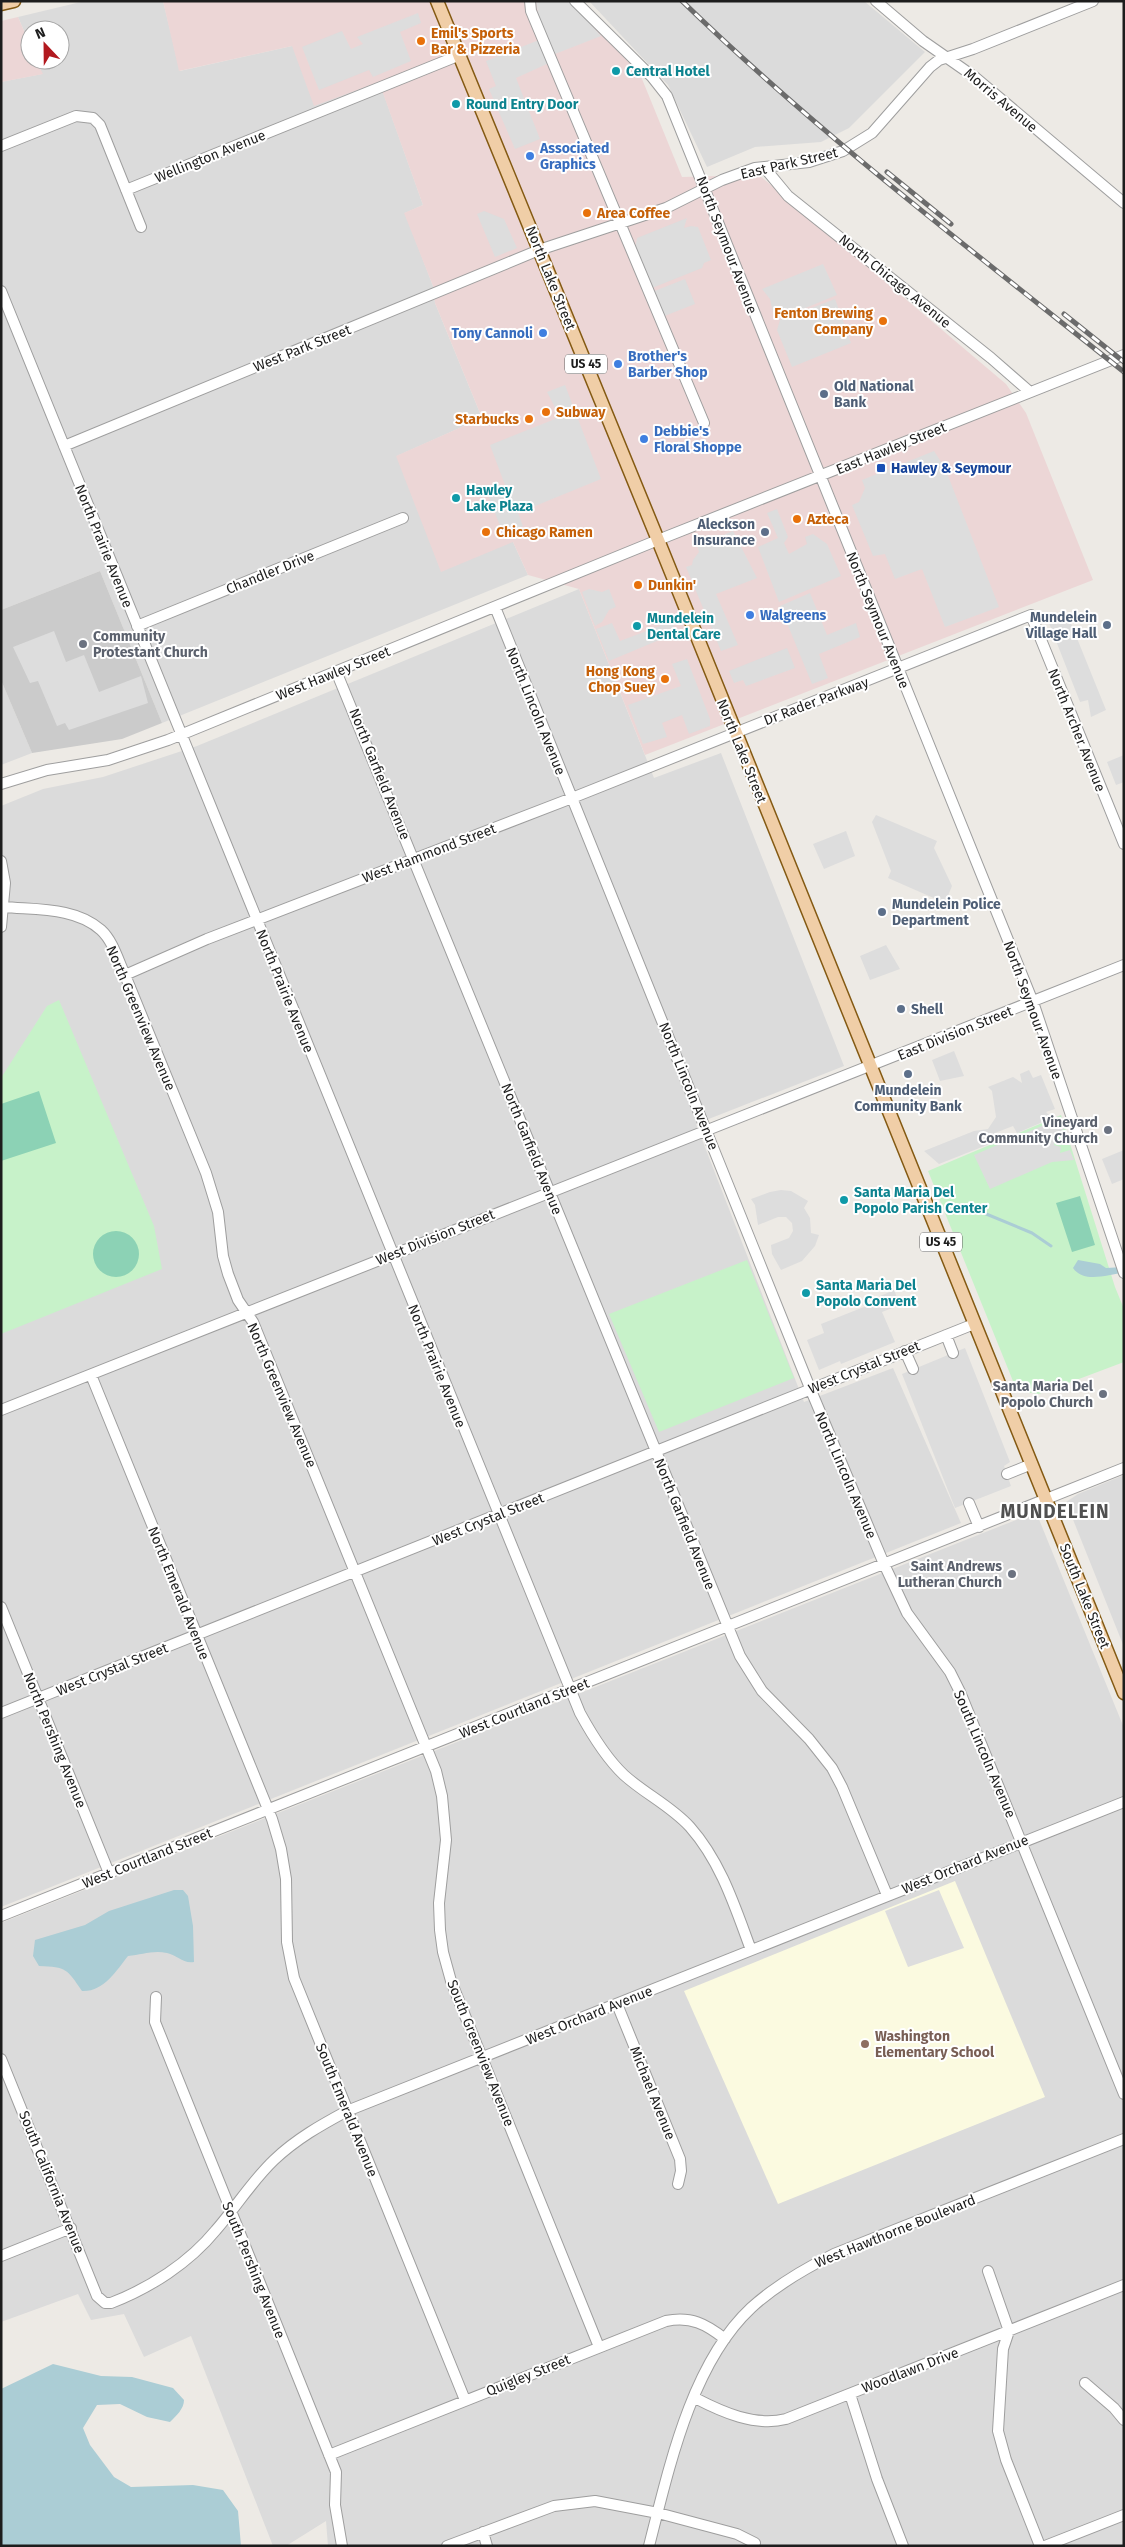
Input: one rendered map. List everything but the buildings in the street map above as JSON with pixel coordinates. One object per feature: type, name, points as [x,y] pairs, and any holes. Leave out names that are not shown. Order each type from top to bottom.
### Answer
[{"type":"main road","points":[[1,4],[14,1]]},
{"type":"main road","name":"North Lake Street","points":[[437,1],[658,540],[1046,1500]]},
{"type":"main road","name":"South Lake Street","points":[[1046,1500],[1124,1693]]},
{"type":"street","points":[[530,1],[531,11],[704,423]]},
{"type":"street","name":"North Seymour Avenue","points":[[575,1],[652,77],[667,96],[1033,1002],[1124,1272]]},
{"type":"street","name":"Morris Avenue","points":[[876,1],[923,41],[948,57],[1124,203]]},
{"type":"street","name":"East Park Street","points":[[539,250],[666,208],[722,180],[764,166],[809,162],[843,151],[872,133],[930,67],[939,60],[1093,1]]},
{"type":"street","name":"Wellington Avenue","points":[[126,190],[460,55]]},
{"type":"street","points":[[1,146],[76,116],[93,118],[100,125],[141,227]]},
{"type":"street","name":"North Chicago Avenue","points":[[764,166],[788,196],[1030,392]]},
{"type":"street","name":"West Park Street","points":[[64,446],[539,250]]},
{"type":"street","name":"North Prairie Avenue","points":[[1,291],[570,1689],[589,1730],[612,1761],[624,1774],[673,1810],[703,1842],[725,1880],[751,1950]]},
{"type":"street","name":"East Hawley Street","points":[[658,540],[1124,355]]},
{"type":"street","name":"Chandler Drive","points":[[137,626],[403,518]]},
{"type":"street","name":"West Hawley Street","points":[[1,784],[47,770],[108,760],[181,735],[658,540]]},
{"type":"street","name":"North Lincoln Avenue","points":[[494,607],[810,1388],[884,1564]]},
{"type":"street","name":"Dr Rader Parkway","points":[[734,732],[1031,615]]},
{"type":"street","name":"North Archer Avenue","points":[[1031,615],[1124,844]]},
{"type":"street","name":"North Garfield Avenue","points":[[336,671],[740,1656],[762,1691],[809,1740],[832,1768],[887,1895]]},
{"type":"street","name":"West Hammond Street","points":[[124,975],[256,920],[572,798],[734,732]]},
{"type":"street","points":[[1,860],[5,884],[1,927]]},
{"type":"street","name":"North Greenview Avenue","points":[[4,907],[70,913],[89,921],[102,931],[114,948],[206,1173],[217,1207],[223,1256],[238,1300],[253,1322],[427,1747]]},
{"type":"street","name":"East Division Street","points":[[870,1067],[1124,965]]},
{"type":"street","name":"West Division Street","points":[[1,1410],[392,1254],[870,1067]]},
{"type":"street","name":"West Crystal Street","points":[[1,1713],[974,1324]]},
{"type":"street","points":[[946,1335],[953,1353]]},
{"type":"street","points":[[906,1351],[913,1369]]},
{"type":"street","name":"North Emerald Avenue","points":[[91,1375],[268,1811]]},
{"type":"street","points":[[1007,1474],[1032,1464]]},
{"type":"street","name":"West Courtland Street","points":[[1,1916],[1124,1468]]},
{"type":"street","points":[[968,1503],[979,1527]]},
{"type":"street","name":"South Lincoln Avenue","points":[[884,1564],[907,1613],[950,1672],[960,1692],[1124,2094]]},
{"type":"street","name":"North Pershing Avenue","points":[[1,1607],[108,1873]]},
{"type":"street","name":"South Greenview Avenue","points":[[427,1747],[436,1771],[445,1818],[446,1840],[439,1903],[442,1952],[451,1981],[600,2347]]},
{"type":"street","name":"West Orchard Avenue","points":[[106,2303],[126,2298],[176,2267],[216,2231],[260,2175],[289,2147],[322,2124],[347,2111],[1124,1802]]},
{"type":"street","name":"South Emerald Avenue","points":[[268,1811],[283,1856],[286,1879],[285,1918],[290,1962],[347,2111],[465,2400]]},
{"type":"street","name":"South Pershing Avenue","points":[[156,1997],[155,2022],[336,2472],[335,2505],[342,2546]]},
{"type":"street","name":"Michael Avenue","points":[[617,2004],[680,2159],[682,2171],[678,2184]]},
{"type":"street","name":"South California Avenue","points":[[1,2059],[97,2296],[106,2303]]},
{"type":"street","name":"West Hawthorne Boulevard","points":[[649,2546],[681,2434],[706,2370],[725,2339],[751,2308],[776,2286],[806,2268],[1124,2139]]},
{"type":"street","points":[[1,2256],[70,2228]]},
{"type":"street","points":[[988,2271],[1009,2331],[1003,2349],[998,2430],[1006,2460],[1040,2546]]},
{"type":"street","name":"Woodlawn Drive","points":[[695,2398],[758,2422],[774,2422],[1124,2286]]},
{"type":"street","name":"Quigley Street","points":[[329,2455],[666,2321],[681,2318],[699,2321],[725,2339]]},
{"type":"street","points":[[1085,2383],[1114,2408],[1124,2420]]},
{"type":"street","points":[[850,2394],[877,2479],[904,2546]]},
{"type":"street","points":[[447,2546],[531,2513],[576,2502],[615,2503],[737,2534],[755,2543]]},
{"type":"street","points":[[1046,2546],[1124,2515]]},
{"type":"street","points":[[483,2532],[487,2546]]},
{"type":"shaded area","points":[[85,1],[163,1],[180,71],[292,46],[379,81],[423,205],[405,213],[433,286],[435,303],[482,418],[397,456],[513,542],[528,575],[162,723],[100,571],[1,610],[1,82],[42,74],[40,70],[70,70],[70,20],[20,20],[20,22],[18,17]]},
{"type":"shaded area","points":[[163,1],[570,1],[640,74],[682,177],[759,175],[1006,384],[1026,413],[1093,580],[645,755],[579,589],[528,575],[513,542],[441,572],[396,456],[482,418],[435,303],[433,286],[404,213],[423,205],[379,82],[314,106],[292,46],[179,71]]},
{"type":"shaded area","points":[[536,1],[570,1],[601,36],[555,54],[539,18]]},
{"type":"shaded area","points":[[589,1],[864,1],[925,52],[849,128],[821,142],[755,147],[707,167],[668,85]]},
{"type":"shaded area","points":[[418,13],[421,23],[400,32],[411,61],[373,77],[369,70],[319,90],[302,47],[342,31],[351,49],[363,44],[357,37]]},
{"type":"shaded area","points":[[18,17],[20,22],[20,70],[41,70],[43,74],[1,82],[1,21]]},
{"type":"shaded area","points":[[539,40],[549,63],[516,78],[540,139],[515,149],[489,89],[496,86],[486,61]]},
{"type":"shaded area","points":[[484,211],[504,219],[517,248],[495,257],[477,214]]},
{"type":"shaded area","points":[[687,218],[684,228],[698,227],[711,260],[704,263],[702,268],[652,288],[635,249],[637,238]]},
{"type":"shaded area","points":[[823,264],[837,295],[781,318],[773,313],[770,299],[762,289]]},
{"type":"shaded area","points":[[685,279],[695,304],[662,317],[652,292]]},
{"type":"shaded area","points":[[835,299],[851,343],[792,367],[777,330],[780,320]]},
{"type":"shaded area","points":[[565,385],[601,479],[518,513],[523,526],[503,533],[487,493],[505,485],[490,445],[560,417],[547,392]]},
{"type":"shaded area","points":[[934,451],[945,468],[999,607],[945,627],[922,569],[895,579],[885,554],[873,556],[852,505],[859,502],[865,488],[862,480]]},
{"type":"shaded area","points":[[777,509],[788,537],[784,543],[789,554],[807,544],[805,537],[813,534],[827,544],[841,576],[779,602],[758,547],[778,538],[767,513]]},
{"type":"shaded area","points":[[733,531],[757,578],[716,594],[738,645],[721,651],[686,567],[692,565],[699,552],[697,546]]},
{"type":"shaded area","points":[[100,571],[162,723],[122,739],[32,753],[1,680],[1,610]]},
{"type":"shaded area","points":[[579,589],[654,778],[721,753],[844,1066],[696,1124],[804,1402],[893,1368],[961,1523],[1,1907],[1,806],[43,789],[103,777],[197,746]]},
{"type":"shaded area","points":[[589,589],[602,592],[609,589],[616,607],[609,610],[602,622],[595,626],[582,592]]},
{"type":"shaded area","points":[[810,593],[827,635],[856,623],[860,637],[819,654],[828,678],[812,684],[780,606]]},
{"type":"shaded area","points":[[1068,616],[1106,710],[1091,717],[1088,700],[1080,702],[1049,623]]},
{"type":"shaded area","points":[[671,619],[676,633],[609,661],[596,629],[612,623],[620,641],[660,626],[661,623]]},
{"type":"shaded area","points":[[54,631],[66,662],[84,655],[99,692],[141,676],[148,703],[69,730],[65,723],[57,726],[38,681],[30,683],[13,647]]},
{"type":"shaded area","points":[[787,648],[795,668],[746,686],[743,680],[734,683],[729,671]]},
{"type":"shaded area","points":[[687,659],[710,719],[710,726],[689,734],[682,715],[662,723],[667,737],[643,744],[628,705],[681,686],[672,664]]},
{"type":"shaded area","points":[[1,680],[32,753],[1,765]]},
{"type":"shaded area","points":[[1124,755],[1124,782],[1116,785],[1107,762]]},
{"type":"shaded area","points":[[876,815],[937,841],[934,848],[952,886],[945,903],[888,878],[891,871],[872,822]]},
{"type":"shaded area","points":[[846,831],[855,856],[824,869],[813,844]]},
{"type":"shaded area","points":[[886,945],[900,969],[870,980],[860,956]]},
{"type":"shaded area","points":[[954,1051],[964,1076],[940,1081],[932,1060]]},
{"type":"shaded area","points":[[1029,1070],[1033,1078],[1041,1075],[1055,1109],[1046,1112],[1052,1118],[1017,1133],[1013,1126],[995,1133],[1002,1139],[939,1164],[924,1151],[974,1131],[988,1129],[996,1117],[992,1091],[988,1087],[1013,1077],[1022,1083],[1020,1074]]},
{"type":"shaded area","points":[[1059,1116],[1065,1128],[1056,1136],[1054,1145],[1061,1147],[1060,1153],[1070,1150],[1074,1160],[1052,1162],[990,1189],[974,1155],[1044,1125],[1051,1129]]},
{"type":"shaded area","points":[[1124,1150],[1124,1179],[1112,1184],[1102,1159]]},
{"type":"shaded area","points":[[781,1190],[791,1191],[808,1201],[804,1208],[810,1218],[811,1233],[819,1235],[815,1246],[802,1261],[781,1270],[772,1254],[771,1245],[789,1238],[793,1231],[792,1223],[786,1217],[778,1217],[758,1225],[755,1205],[751,1199]]},
{"type":"shaded area","points":[[894,1290],[900,1305],[882,1312],[895,1342],[841,1364],[840,1361],[819,1370],[807,1340],[824,1333],[821,1324],[879,1301],[878,1297]]},
{"type":"shaded area","points":[[965,1348],[1010,1462],[1004,1466],[1011,1486],[955,1508],[902,1374]]},
{"type":"shaded area","points":[[1124,1475],[1124,1647],[1066,1502],[1078,1494]]},
{"type":"shaded area","points":[[1036,1512],[1124,1728],[1124,2546],[328,2546],[326,2521],[286,2546],[273,2546],[191,2336],[144,2357],[124,2314],[91,2320],[78,2294],[1,2322],[1,1923]]},
{"type":"shaded area","name":"Washington Elementary School","points":[[955,1881],[1045,2097],[778,2204],[684,1991]]},
{"type":"shaded area","points":[[939,1890],[964,1948],[908,1967],[885,1911]]},
{"type":"green space","points":[[59,1000],[154,1226],[162,1269],[1,1334],[1,1078],[47,1006]]},
{"type":"green space","points":[[39,1091],[56,1143],[1,1161],[1,1104]]},
{"type":"green space","points":[[1061,1115],[1115,1287],[1124,1309],[1124,1362],[1039,1394],[1017,1391],[928,1171]]},
{"type":"green space","points":[[1080,1196],[1095,1245],[1072,1252],[1056,1203]]},
{"type":"green space","points":[[116,1231],[129,1235],[135,1241],[139,1254],[135,1267],[129,1273],[116,1277],[103,1273],[97,1267],[93,1254],[97,1241],[103,1235]]},
{"type":"green space","points":[[747,1260],[794,1378],[659,1432],[609,1314]]},
{"type":"water","points":[[1078,1260],[1100,1264],[1106,1268],[1124,1267],[1124,1273],[1097,1277],[1083,1276],[1073,1268]]},
{"type":"water","points":[[174,1890],[183,1890],[188,1896],[193,1926],[194,1962],[183,1961],[171,1954],[162,1952],[128,1956],[109,1980],[97,1988],[82,1991],[73,1978],[65,1971],[55,1967],[39,1966],[33,1956],[35,1940],[85,1925],[109,1911]]},
{"type":"water","points":[[53,2364],[101,2376],[132,2377],[173,2388],[184,2400],[184,2403],[170,2422],[147,2417],[120,2404],[97,2405],[83,2428],[90,2445],[114,2477],[131,2487],[193,2485],[223,2490],[238,2511],[241,2546],[1,2546],[1,2389]]},
{"type":"waterway","points":[[979,1211],[1032,1233],[1051,1246]]},
{"type":"railway","points":[[682,1],[788,99],[843,146],[1124,372]]},
{"type":"railway","points":[[887,172],[951,224]]},
{"type":"railway","points":[[1064,314],[1124,362]]},
{"type":"place","name":"Emil's Sports Bar & Pizzeria","points":[[421,41]]},
{"type":"place","name":"Central Hotel","points":[[616,71]]},
{"type":"place","name":"Round Entry Door","points":[[456,104]]},
{"type":"place","name":"Associated Graphics","points":[[530,156]]},
{"type":"place","name":"Area Coffee","points":[[587,213]]},
{"type":"place","name":"Fenton Brewing Company","points":[[883,321]]},
{"type":"place","name":"Tony Cannoli","points":[[543,333]]},
{"type":"place","name":"Brother's Barber Shop","points":[[618,364]]},
{"type":"place","name":"Old National Bank","points":[[824,394]]},
{"type":"place","name":"Subway","points":[[546,412]]},
{"type":"place","name":"Starbucks","points":[[529,419]]},
{"type":"place","name":"Debbie's Floral Shoppe","points":[[644,439]]},
{"type":"place","name":"Hawley & Seymour","points":[[881,468]]},
{"type":"place","name":"Hawley Lake Plaza","points":[[456,498]]},
{"type":"place","name":"Azteca","points":[[797,519]]},
{"type":"place","name":"Chicago Ramen","points":[[486,532]]},
{"type":"place","name":"Aleckson Insurance","points":[[765,532]]},
{"type":"place","name":"Dunkin'","points":[[638,585]]},
{"type":"place","name":"Walgreens","points":[[750,615]]},
{"type":"place","name":"Mundelein Village Hall","points":[[1107,625]]},
{"type":"place","name":"Mundelein Dental Care","points":[[637,626]]},
{"type":"place","name":"Community Protestant Church","points":[[83,644]]},
{"type":"place","name":"Hong Kong Chop Suey","points":[[665,679]]},
{"type":"place","name":"Mundelein Police Department","points":[[882,912]]},
{"type":"place","name":"Shell","points":[[901,1009]]},
{"type":"place","name":"Mundelein Community Bank","points":[[908,1074]]},
{"type":"place","name":"Vineyard Community Church","points":[[1108,1130]]},
{"type":"place","name":"Santa Maria Del Popolo Parish Center","points":[[844,1200]]},
{"type":"place","name":"Santa Maria Del Popolo Convent","points":[[806,1293]]},
{"type":"place","name":"Santa Maria Del Popolo Church","points":[[1103,1394]]},
{"type":"place","name":"Saint Andrews Lutheran Church","points":[[1012,1574]]},
{"type":"place","name":"Washington Elementary School","points":[[865,2044]]},
{"type":"district","name":"MUNDELEIN","points":[[1055,1511]]}]
